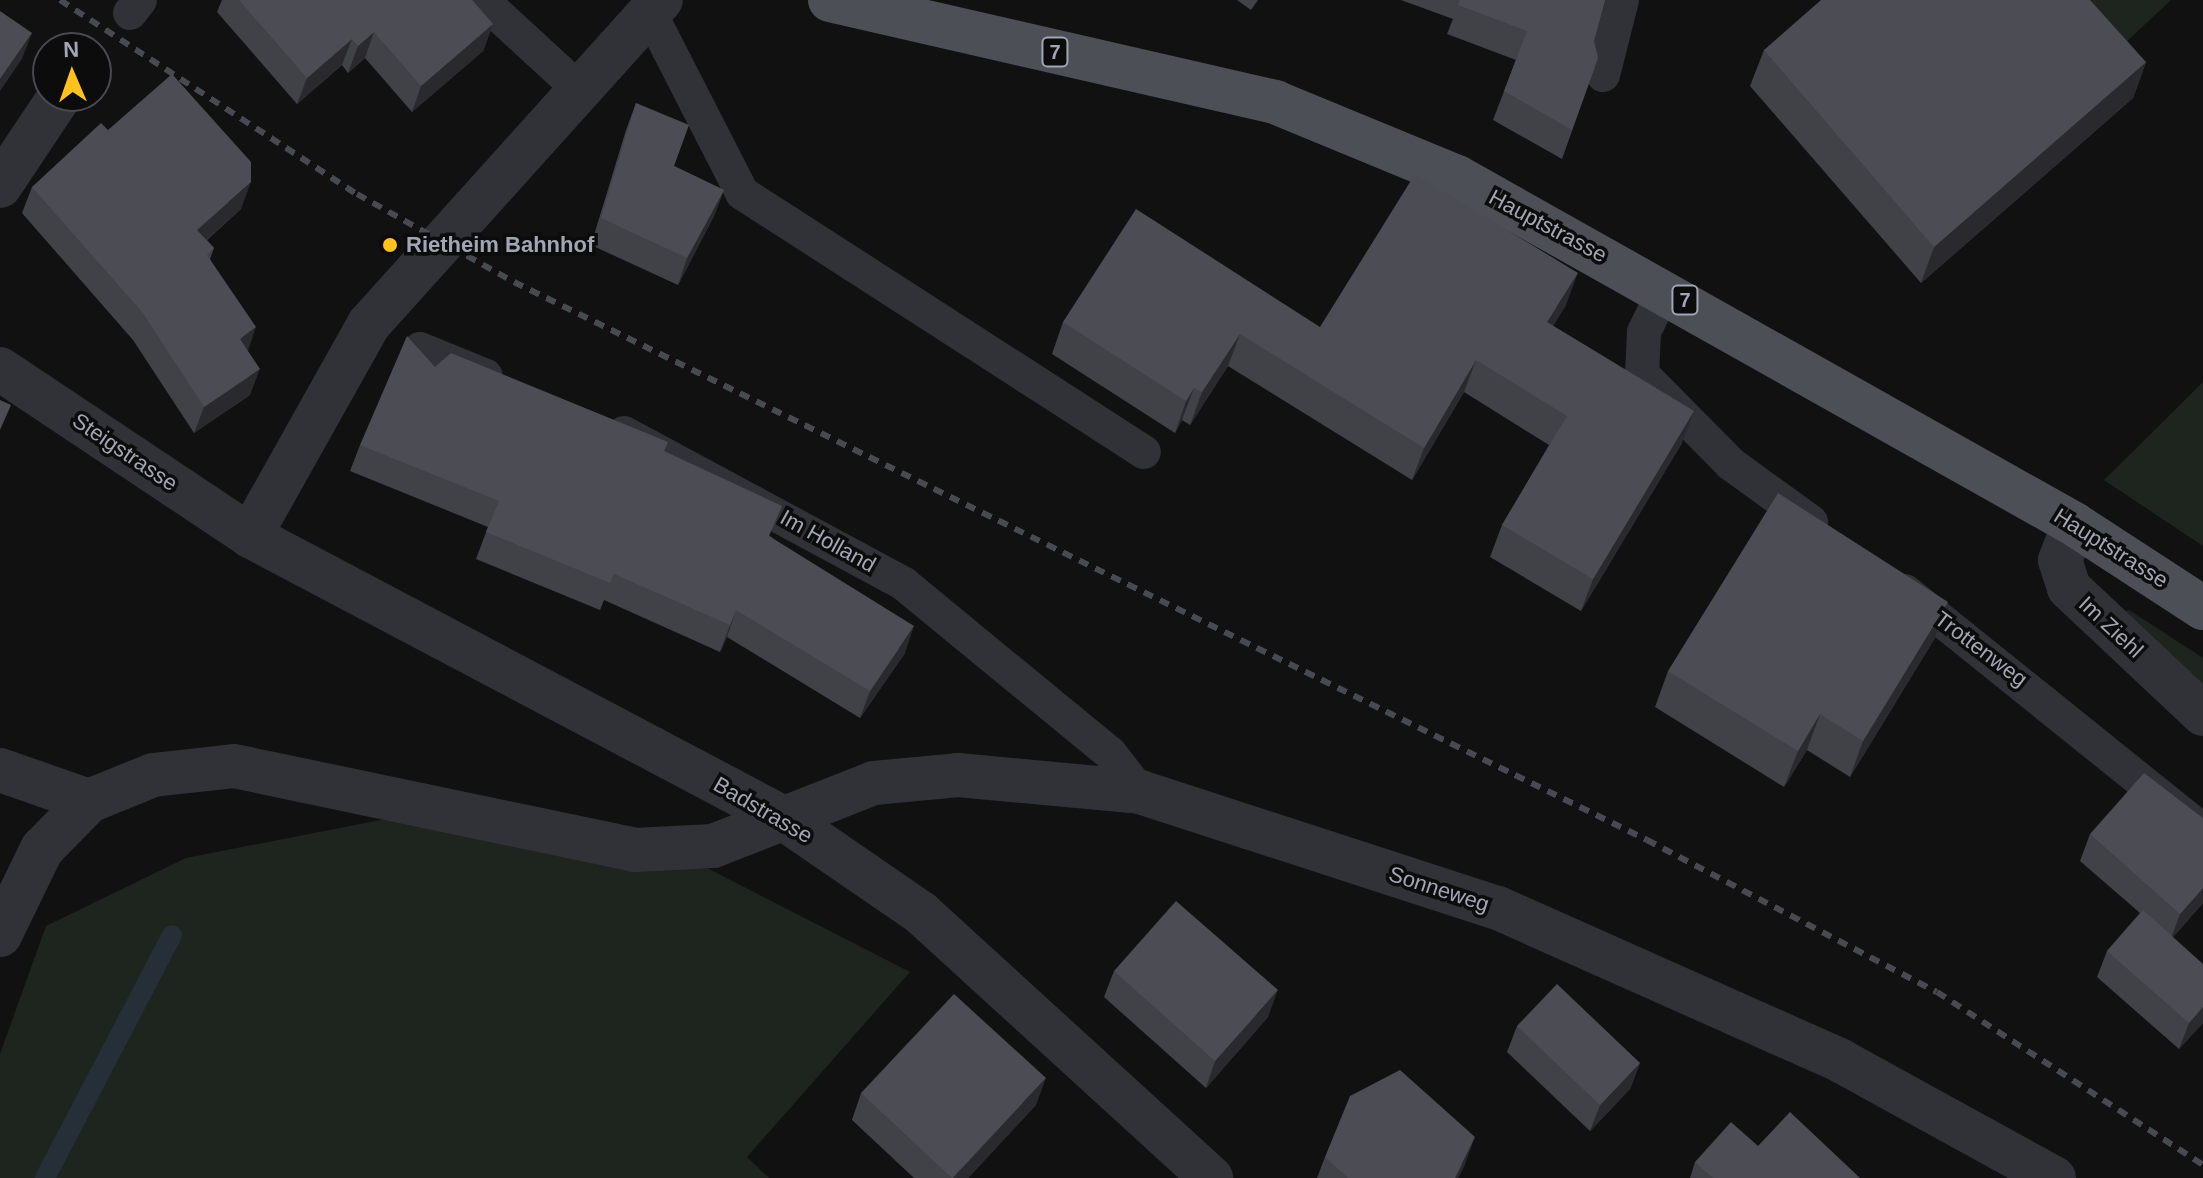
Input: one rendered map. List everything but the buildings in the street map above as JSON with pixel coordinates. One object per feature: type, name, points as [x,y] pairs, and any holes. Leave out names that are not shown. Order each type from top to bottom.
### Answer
[{"type":"main road","name":"Hauptstrasse","points":[[830,0],[1275,102],[1457,177],[1665,289],[2074,524],[2203,608]]},
{"type":"street","points":[[250,536],[369,324],[583,93],[656,7]]},
{"type":"street","points":[[0,186],[49,112]]},
{"type":"street","name":"Steigstrasse","points":[[0,369],[250,536]]},
{"type":"street","name":"Im Ziehl","points":[[2074,524],[2060,560],[2069,588],[2203,714]]},
{"type":"street","name":"Badstrasse","points":[[250,536],[780,816],[921,913],[1211,1178]]},
{"type":"street","name":"Sonneweg","points":[[89,801],[153,775],[234,766],[635,850],[713,846],[780,816],[874,783],[958,775],[1140,792],[1498,908],[1841,1061],[2054,1178]]},
{"type":"street","points":[[0,770],[89,801],[42,849],[0,935]]},
{"type":"lane","points":[[482,0],[583,93]]},
{"type":"lane","points":[[1603,75],[1622,0]]},
{"type":"lane","points":[[656,7],[742,193],[1144,452]]},
{"type":"lane","points":[[1665,289],[1644,332],[1642,374],[1731,464],[1833,538]]},
{"type":"lane","points":[[420,349],[522,391]]},
{"type":"lane","name":"Im Holland","points":[[595,421],[668,451],[904,584],[1110,753],[1140,792]]},
{"type":"lane","name":"Trottenweg","points":[[1871,566],[1998,659],[2203,831]]},
{"type":"shaded area","points":[[2083,0],[2171,0],[2124,44]]},
{"type":"shaded area","points":[[2203,382],[2203,546],[2104,480]]},
{"type":"shaded area","points":[[2129,610],[2203,658],[2203,696],[2124,612]]},
{"type":"shaded area","points":[[396,817],[510,845],[709,869],[910,972],[747,1157],[769,1178],[0,1178],[0,1054],[46,926],[186,858]]},
{"type":"waterway","points":[[45,1178],[172,935]]},
{"type":"railway","points":[[60,0],[357,194],[514,282],[1647,840],[1937,992],[2203,1165]]},
{"type":"place","name":"Rietheim Bahnhof","points":[[390,245]]}]
